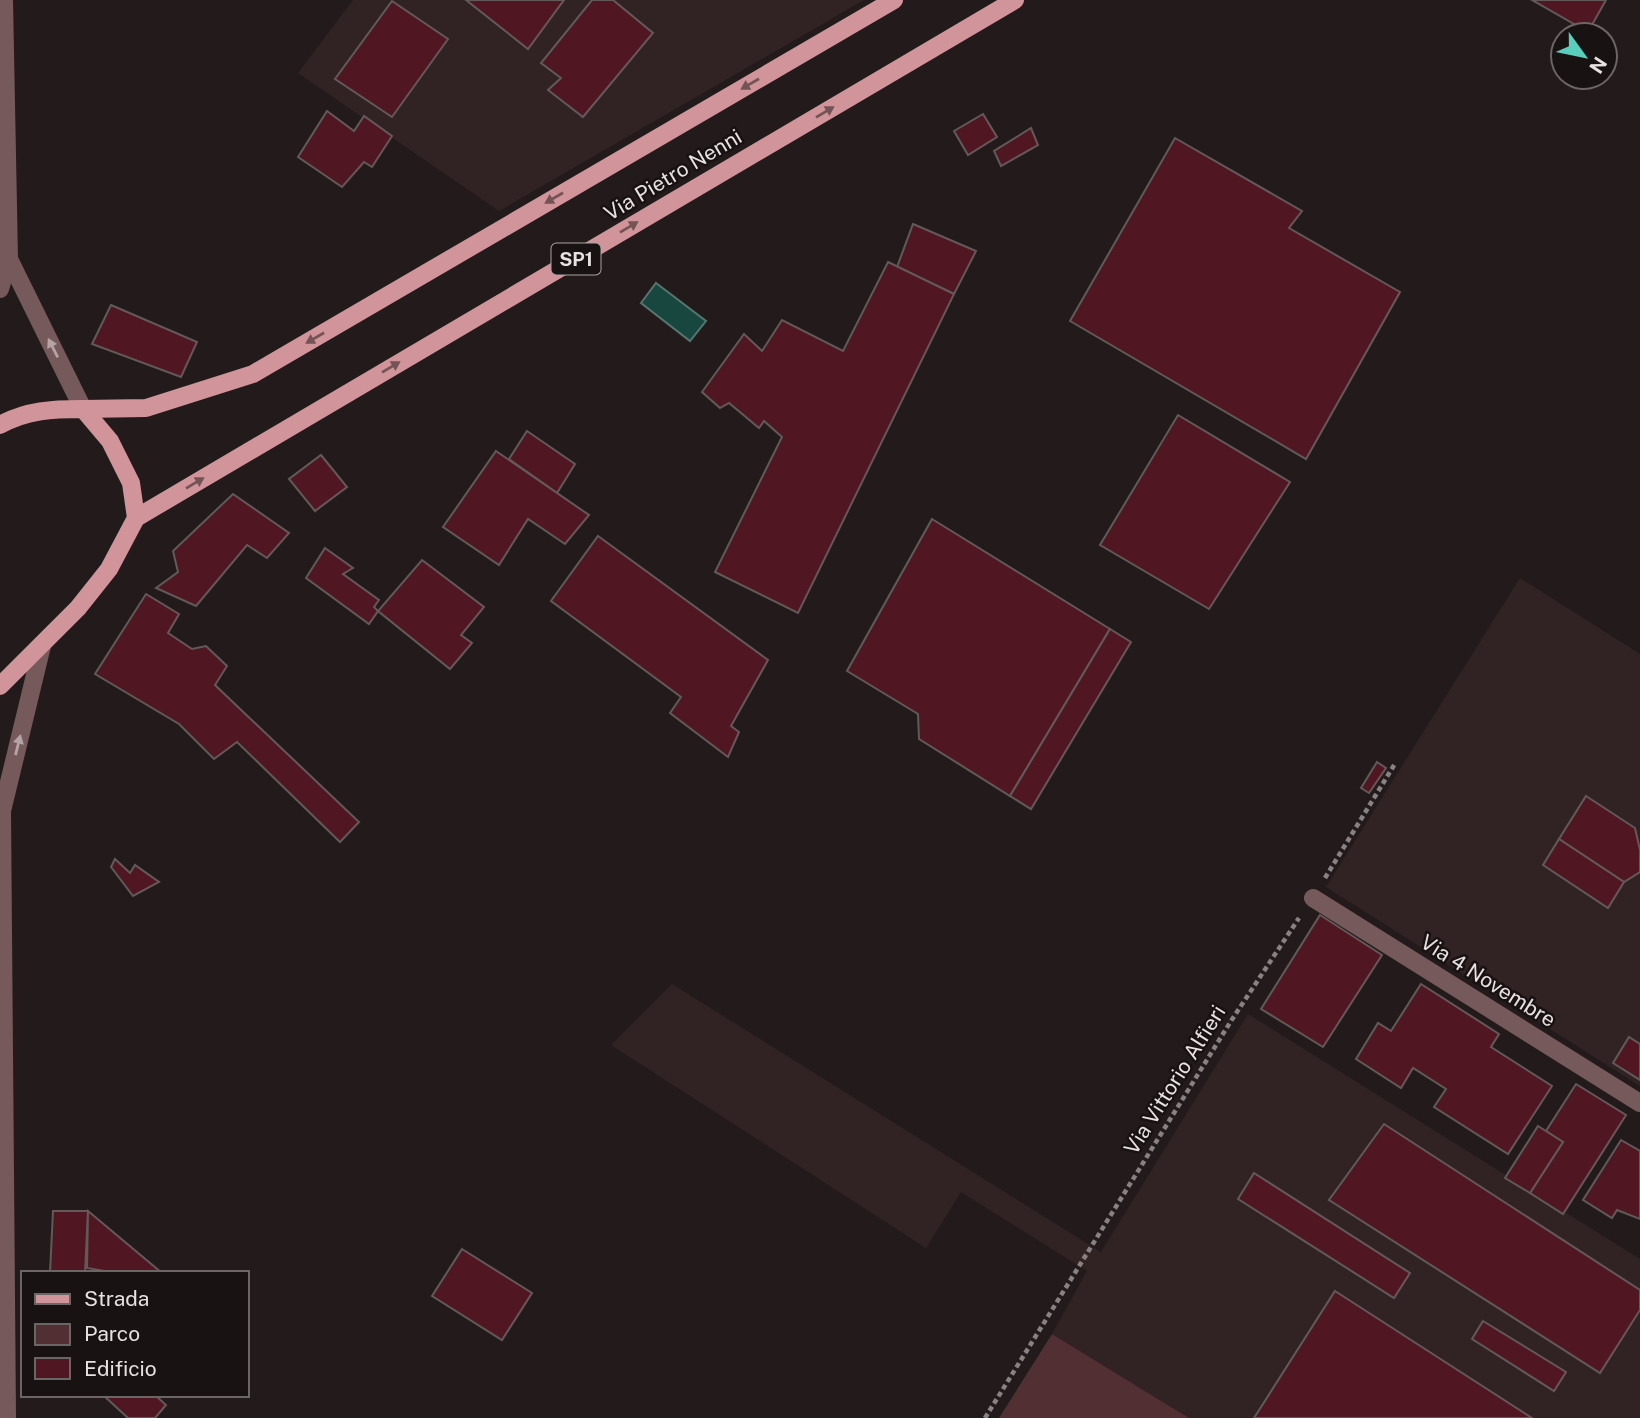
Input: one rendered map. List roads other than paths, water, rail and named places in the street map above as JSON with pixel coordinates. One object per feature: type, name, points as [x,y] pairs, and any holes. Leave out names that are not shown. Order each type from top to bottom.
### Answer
[{"type":"main road","name":"Via Pietro Nenni","points":[[0,425],[13,417],[43,409],[146,408],[253,374],[894,0]]},
{"type":"main road","name":"Via Pietro Nenni","points":[[136,518],[1015,0]]},
{"type":"main road","points":[[0,686],[78,608],[108,569],[136,518],[131,483],[110,441],[83,409]]},
{"type":"street","points":[[0,289],[9,259],[4,0]]},
{"type":"street","points":[[9,259],[83,409]]},
{"type":"street","points":[[7,1418],[1,810],[42,646]]},
{"type":"street","name":"Via 4 Novembre","points":[[1313,898],[1640,1103]]},
{"type":"water","points":[[656,283],[706,321],[690,341],[641,303]]}]
